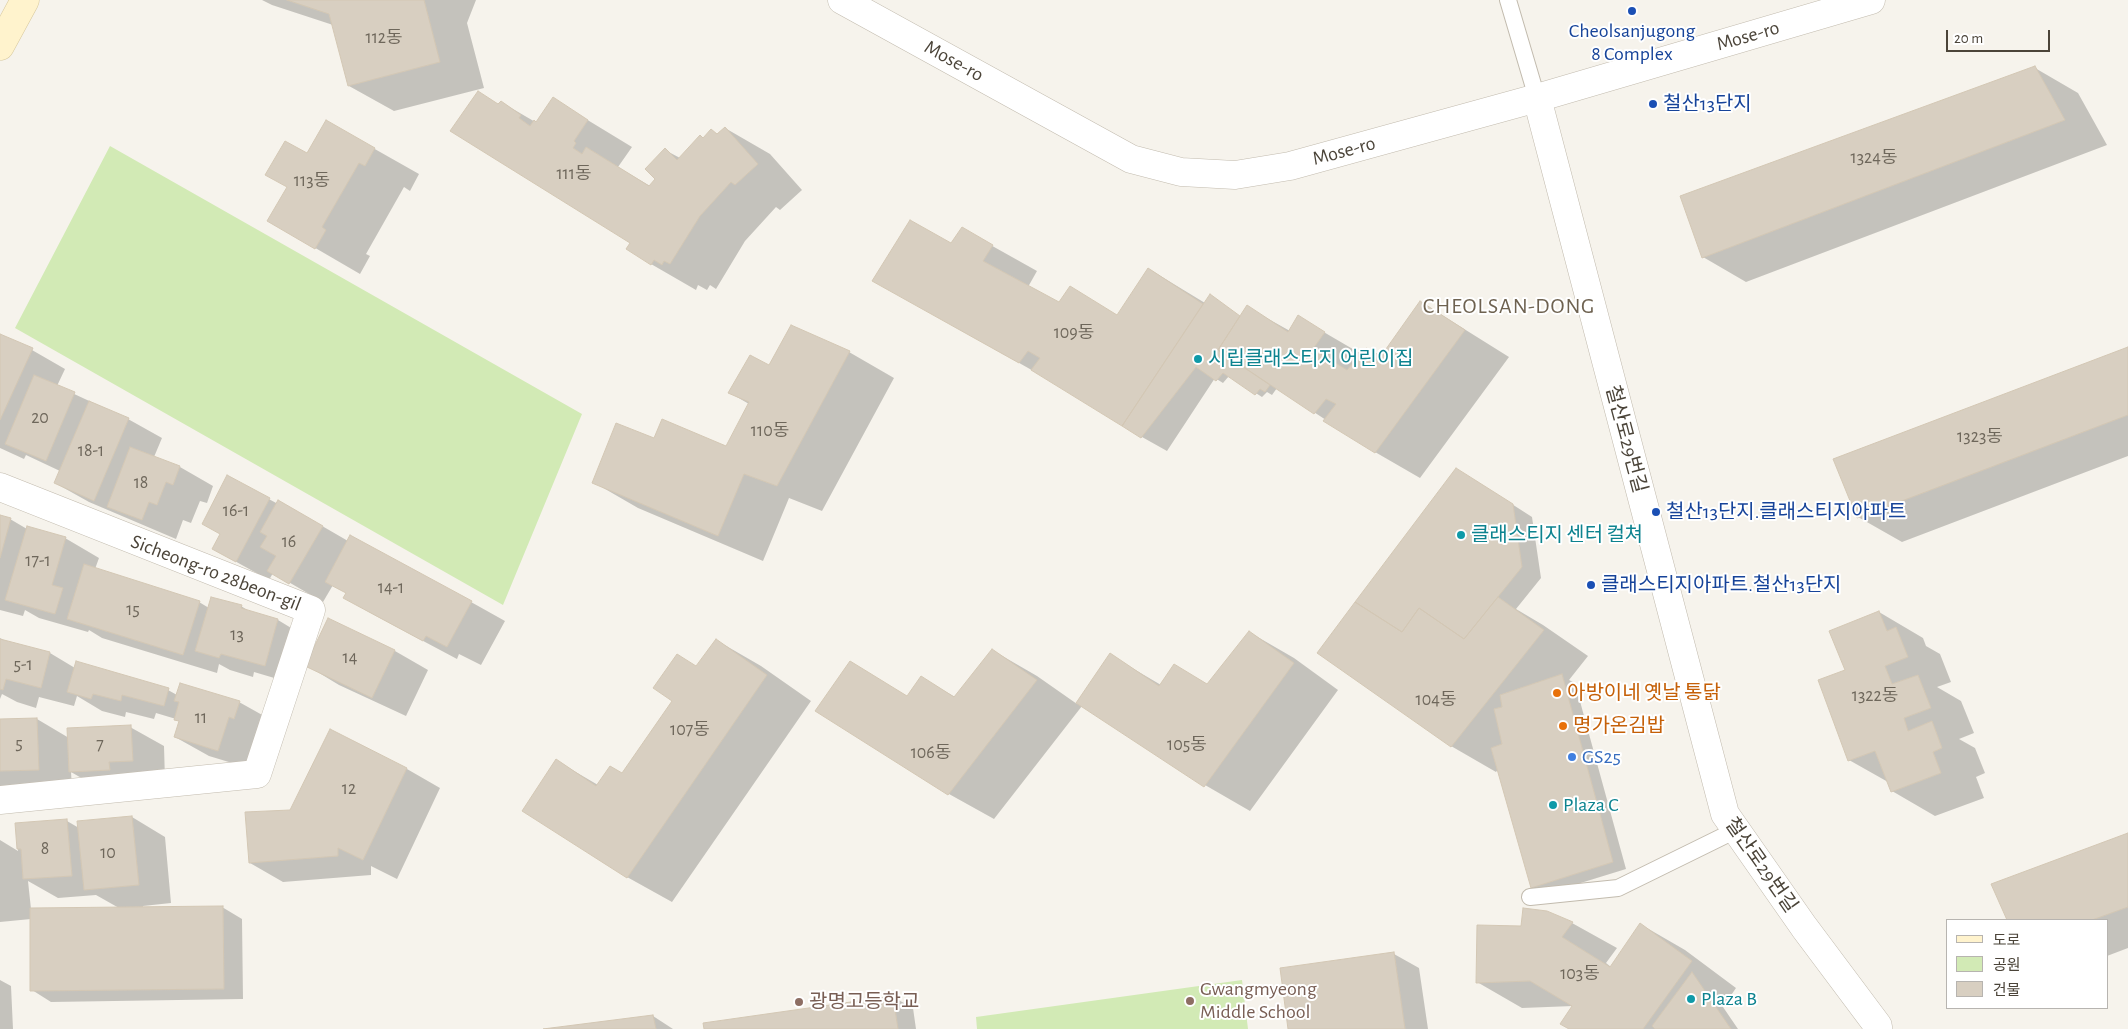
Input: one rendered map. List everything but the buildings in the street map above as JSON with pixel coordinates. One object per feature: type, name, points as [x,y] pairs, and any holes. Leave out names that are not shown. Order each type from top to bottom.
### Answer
[{"type":"main road","points":[[0,46],[25,0]]},
{"type":"street","name":"Mose-ro","points":[[842,0],[1131,158],[1181,172],[1235,175],[1290,166],[1536,98],[1871,0]]},
{"type":"street","name":"철산로29번길","points":[[1536,98],[1725,814],[1804,927],[1878,1026],[1878,1029]]},
{"type":"street","name":"Sicheong-ro 28beon-gil","points":[[0,487],[312,610],[257,774],[0,800]]},
{"type":"lane","points":[[1508,0],[1536,98]]},
{"type":"lane","points":[[1530,897],[1618,888],[1736,830]]},
{"type":"green space","points":[[110,146],[582,414],[503,605],[15,328]]},
{"type":"green space","points":[[1242,980],[1248,1029],[977,1029],[976,1017]]},
{"type":"place","name":"Cheolsanjugong 8 Complex","points":[[1632,11]]},
{"type":"place","name":"철산13단지","points":[[1653,104]]},
{"type":"place","name":"시립클래스티지 어린이집","points":[[1198,359]]},
{"type":"place","name":"철산13단지.클래스티지아파트","points":[[1656,512]]},
{"type":"place","name":"클래스티지 센터 컬쳐","points":[[1461,535]]},
{"type":"place","name":"클래스티지아파트.철산13단지","points":[[1591,585]]},
{"type":"place","name":"아방이네 옛날 통닭","points":[[1557,693]]},
{"type":"place","name":"명가온김밥","points":[[1563,726]]},
{"type":"place","name":"GS25","points":[[1572,757]]},
{"type":"place","name":"Plaza C","points":[[1553,805]]},
{"type":"place","name":"Plaza B","points":[[1691,999]]},
{"type":"place","name":"Gwangmyeong Middle School","points":[[1190,1001]]},
{"type":"place","name":"광명고등학교","points":[[799,1002]]},
{"type":"district","name":"CHEOLSAN-DONG","points":[[1509,306]]}]
